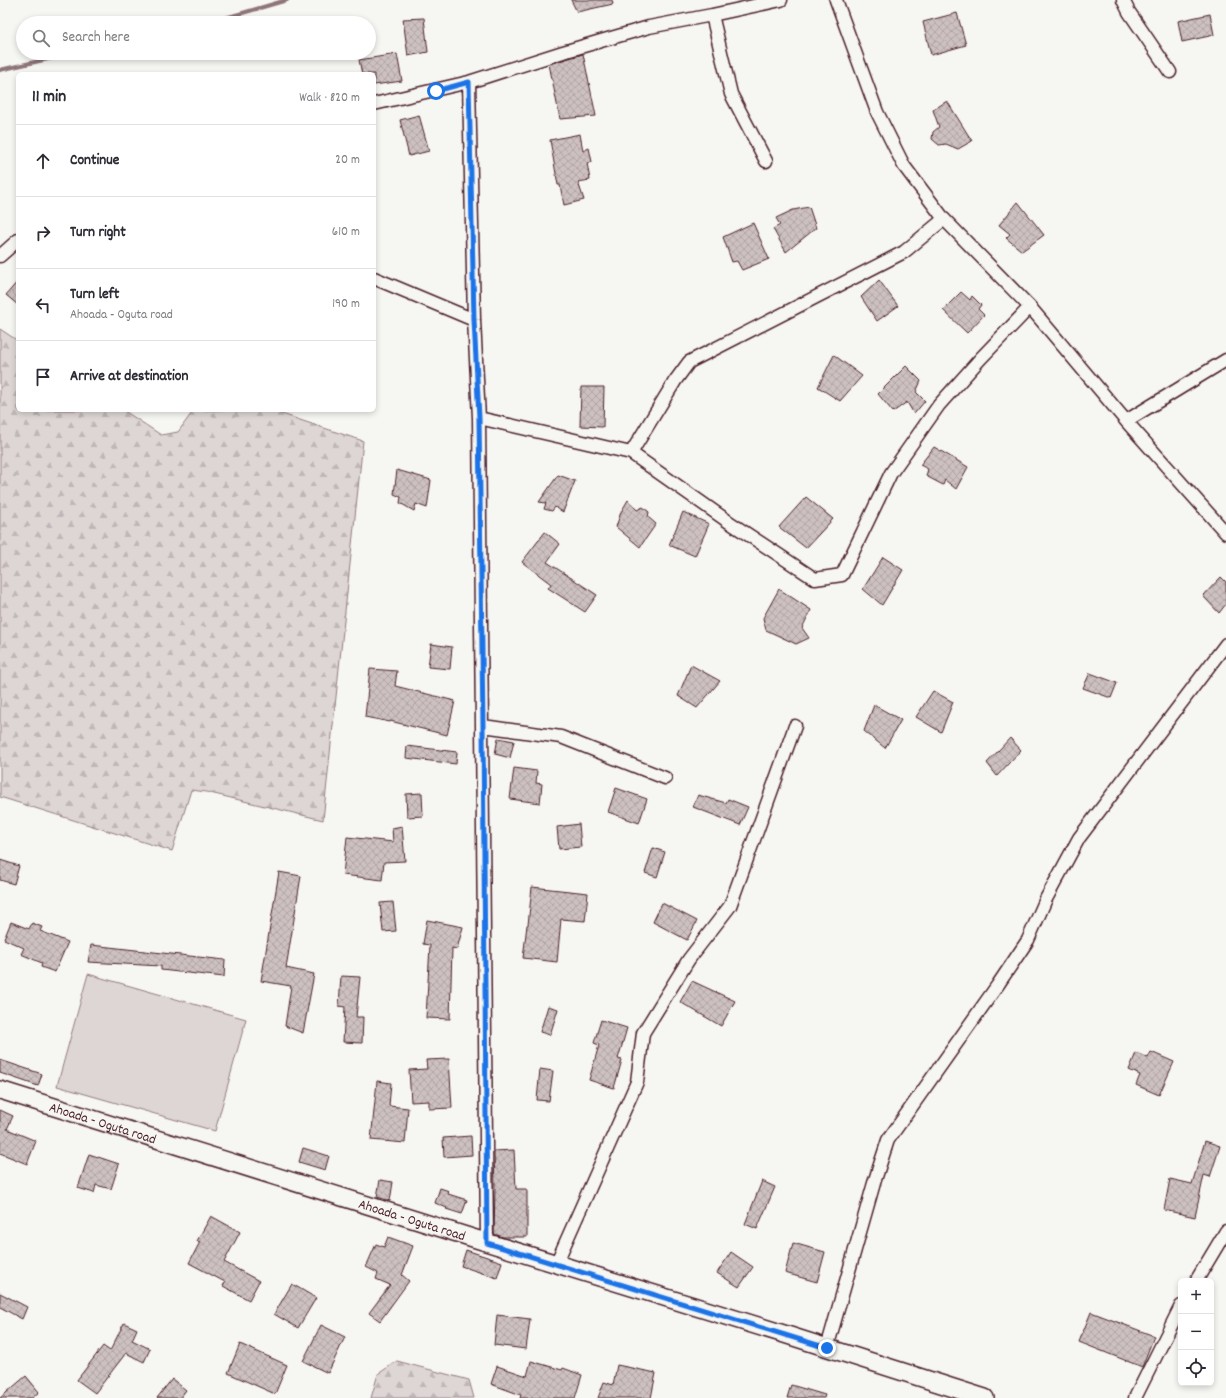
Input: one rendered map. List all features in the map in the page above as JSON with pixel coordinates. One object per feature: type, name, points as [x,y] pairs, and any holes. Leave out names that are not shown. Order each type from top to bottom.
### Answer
[{"type":"main road","name":"Ahoada - Oguta road","points":[[0,1090],[985,1398]]},
{"type":"street","points":[[376,104],[469,82],[563,52],[649,27],[712,16],[781,0]]},
{"type":"street","points":[[836,0],[877,112],[904,166],[944,219],[1030,307],[1126,421],[1224,527]]},
{"type":"street","points":[[1123,0],[1129,12],[1170,72]]},
{"type":"street","points":[[712,16],[731,94],[766,161]]},
{"type":"street","points":[[469,82],[474,320],[479,418],[487,1243]]},
{"type":"street","points":[[631,453],[675,381],[689,362],[904,252],[944,219]]},
{"type":"street","points":[[0,256],[16,242]]},
{"type":"street","points":[[376,279],[474,320]]},
{"type":"street","points":[[479,418],[631,453],[729,522],[815,579],[842,575],[892,473],[939,405],[981,358],[1030,307]]},
{"type":"street","points":[[1126,421],[1226,360]]},
{"type":"street","points":[[827,1348],[874,1183],[888,1140],[1028,940],[1046,899],[1080,838],[1226,644]]},
{"type":"street","points":[[483,726],[561,738],[665,778]]},
{"type":"street","points":[[556,1264],[638,1082],[643,1033],[689,959],[730,906],[795,726]]},
{"type":"street","points":[[1198,1278],[1226,1231]]},
{"type":"street","points":[[1135,1398],[1178,1312]]},
{"type":"green space","points":[[0,329],[16,340],[16,412],[126,412],[161,435],[178,432],[193,412],[276,412],[363,441],[323,820],[206,792],[191,790],[172,851],[0,797]]},
{"type":"green space","points":[[88,974],[246,1019],[215,1131],[57,1086]]},
{"type":"green space","points":[[397,1361],[469,1380],[474,1398],[371,1398],[378,1374]]},
{"type":"building","points":[[571,0],[612,0],[613,4],[577,12]]},
{"type":"building","points":[[957,13],[966,45],[931,55],[923,22]]},
{"type":"building","points":[[1210,14],[1214,35],[1182,42],[1178,21]]},
{"type":"building","points":[[424,18],[428,52],[408,56],[403,19]]},
{"type":"building","points":[[397,54],[402,81],[376,85],[376,72],[362,72],[359,60],[376,60],[376,57]]},
{"type":"building","points":[[583,54],[596,116],[560,119],[549,64]]},
{"type":"building","points":[[947,101],[972,141],[958,149],[946,144],[939,145],[932,139],[933,132],[939,127],[933,110]]},
{"type":"building","points":[[419,115],[429,151],[409,156],[400,120]]},
{"type":"building","points":[[580,134],[583,151],[589,148],[592,162],[587,163],[590,180],[578,182],[584,200],[564,205],[560,185],[558,185],[550,140]]},
{"type":"building","points":[[1018,202],[1044,235],[1022,251],[1006,238],[1010,234],[999,225]]},
{"type":"building","points":[[809,207],[816,228],[786,252],[773,229],[780,225],[776,218],[793,210]]},
{"type":"building","points":[[753,223],[769,259],[742,270],[737,261],[732,262],[723,237]]},
{"type":"building","points":[[879,280],[898,306],[877,321],[861,297]]},
{"type":"building","points":[[16,283],[16,303],[6,295]]},
{"type":"building","points":[[961,292],[970,300],[972,296],[981,305],[978,309],[984,315],[967,333],[943,310]]},
{"type":"building","points":[[834,355],[862,376],[840,401],[818,387]]},
{"type":"building","points":[[906,366],[921,381],[916,392],[925,401],[914,414],[907,402],[893,412],[878,394]]},
{"type":"building","points":[[581,387],[604,387],[603,427],[580,426]]},
{"type":"building","points":[[934,447],[968,467],[956,489],[945,480],[943,485],[926,476],[928,469],[920,465]]},
{"type":"building","points":[[397,470],[431,480],[427,508],[416,504],[414,511],[400,503],[401,497],[394,494]]},
{"type":"building","points":[[558,475],[575,481],[563,512],[555,507],[552,511],[544,509],[546,503],[539,502]]},
{"type":"building","points":[[806,497],[833,519],[806,548],[779,527]]},
{"type":"building","points":[[628,500],[637,510],[643,507],[649,512],[648,517],[656,524],[640,547],[616,527],[621,512]]},
{"type":"building","points":[[683,512],[709,524],[695,556],[669,545]]},
{"type":"building","points":[[545,532],[560,544],[547,562],[597,595],[585,612],[548,588],[551,584],[522,562]]},
{"type":"building","points":[[883,557],[903,570],[882,605],[863,589]]},
{"type":"building","points":[[1221,577],[1226,582],[1226,604],[1219,613],[1203,596]]},
{"type":"building","points":[[779,589],[811,610],[802,628],[809,638],[796,644],[766,630],[763,618]]},
{"type":"building","points":[[431,644],[452,647],[450,669],[428,667]]},
{"type":"building","points":[[691,665],[720,681],[697,708],[678,696]]},
{"type":"building","points":[[370,669],[397,671],[395,686],[455,701],[447,735],[390,721],[365,717]]},
{"type":"building","points":[[1090,673],[1117,683],[1111,698],[1083,688]]},
{"type":"building","points":[[933,691],[953,702],[941,732],[916,717]]},
{"type":"building","points":[[874,705],[901,720],[885,748],[864,731]]},
{"type":"building","points":[[498,738],[514,741],[510,758],[495,754]]},
{"type":"building","points":[[1010,738],[1021,750],[997,776],[987,763]]},
{"type":"building","points":[[407,746],[457,752],[456,764],[406,758]]},
{"type":"building","points":[[514,768],[537,771],[536,783],[542,784],[540,803],[510,799]]},
{"type":"building","points":[[616,788],[647,799],[639,823],[608,812]]},
{"type":"building","points":[[422,793],[423,816],[407,817],[406,794]]},
{"type":"building","points":[[698,795],[726,803],[728,799],[748,807],[740,825],[693,807]]},
{"type":"building","points":[[579,824],[581,847],[559,849],[557,827]]},
{"type":"building","points":[[402,826],[405,861],[384,862],[382,880],[343,875],[347,837],[393,842],[392,828]]},
{"type":"building","points":[[653,848],[665,852],[657,877],[645,873]]},
{"type":"building","points":[[0,860],[19,866],[14,884],[0,880]]},
{"type":"building","points":[[279,872],[301,876],[286,968],[314,974],[303,1033],[285,1026],[291,986],[261,981]]},
{"type":"building","points":[[532,887],[588,893],[585,921],[561,919],[557,962],[523,958]]},
{"type":"building","points":[[393,902],[396,931],[383,932],[380,903]]},
{"type":"building","points":[[662,903],[697,921],[687,940],[653,922]]},
{"type":"building","points":[[427,920],[463,927],[457,949],[452,948],[450,1019],[426,1018],[430,945],[423,944]]},
{"type":"building","points":[[11,922],[29,929],[32,923],[42,927],[40,931],[68,942],[55,972],[41,967],[42,963],[21,954],[24,948],[4,939]]},
{"type":"building","points":[[91,945],[225,960],[224,977],[161,970],[161,966],[88,962]]},
{"type":"building","points":[[341,976],[360,977],[356,1017],[363,1017],[362,1043],[343,1042],[345,1007],[339,1006]]},
{"type":"building","points":[[692,981],[735,1001],[721,1026],[680,1002]]},
{"type":"building","points":[[548,1006],[558,1009],[550,1035],[540,1032]]},
{"type":"building","points":[[601,1020],[627,1028],[618,1059],[622,1060],[614,1088],[589,1080],[599,1045],[594,1043]]},
{"type":"building","points":[[1151,1052],[1174,1062],[1159,1095],[1136,1085],[1140,1075],[1129,1070],[1136,1053],[1148,1058]]},
{"type":"building","points":[[449,1059],[452,1108],[429,1109],[429,1101],[411,1102],[409,1070],[427,1069],[426,1060]]},
{"type":"building","points":[[0,1060],[42,1074],[38,1086],[0,1073]]},
{"type":"building","points":[[540,1069],[553,1071],[549,1101],[537,1100]]},
{"type":"building","points":[[377,1081],[391,1083],[389,1106],[408,1108],[405,1143],[371,1140]]},
{"type":"building","points":[[0,1110],[13,1116],[7,1129],[36,1141],[27,1164],[0,1153]]},
{"type":"building","points":[[471,1136],[472,1155],[444,1157],[443,1138]]},
{"type":"building","points":[[1205,1141],[1220,1146],[1210,1177],[1204,1175],[1195,1217],[1164,1210],[1170,1179],[1192,1184]]},
{"type":"building","points":[[303,1148],[329,1156],[325,1170],[299,1162]]},
{"type":"building","points":[[514,1150],[516,1189],[527,1189],[527,1237],[503,1237],[494,1234],[494,1151]]},
{"type":"building","points":[[89,1154],[119,1164],[111,1189],[96,1185],[94,1193],[78,1188]]},
{"type":"building","points":[[380,1180],[393,1182],[390,1201],[377,1197]]},
{"type":"building","points":[[762,1181],[775,1187],[757,1229],[745,1224]]},
{"type":"building","points":[[440,1188],[449,1191],[448,1194],[467,1200],[462,1214],[446,1209],[447,1208],[435,1203]]},
{"type":"building","points":[[211,1216],[240,1232],[224,1262],[259,1281],[249,1300],[223,1286],[225,1282],[189,1263],[200,1242],[197,1241]]},
{"type":"building","points":[[388,1237],[413,1246],[402,1275],[409,1281],[380,1321],[369,1313],[390,1285],[376,1279],[378,1273],[366,1267],[376,1244],[384,1247]]},
{"type":"building","points":[[793,1243],[825,1252],[817,1282],[785,1273]]},
{"type":"building","points":[[466,1250],[502,1262],[497,1278],[461,1266]]},
{"type":"building","points":[[731,1252],[753,1267],[739,1287],[717,1273]]},
{"type":"building","points":[[292,1284],[316,1298],[298,1328],[274,1314]]},
{"type":"building","points":[[0,1293],[27,1307],[22,1319],[0,1307]]},
{"type":"building","points":[[1091,1312],[1154,1336],[1142,1367],[1079,1342]]},
{"type":"building","points":[[497,1315],[530,1319],[526,1349],[494,1345]]},
{"type":"building","points":[[124,1323],[137,1329],[132,1340],[150,1349],[144,1362],[126,1353],[95,1393],[77,1380],[103,1346],[110,1351]]},
{"type":"building","points":[[321,1325],[345,1337],[328,1373],[303,1361]]},
{"type":"building","points":[[240,1344],[287,1365],[275,1394],[228,1373]]},
{"type":"building","points":[[531,1361],[562,1370],[563,1368],[582,1375],[575,1398],[520,1398],[521,1395],[491,1384],[497,1366],[527,1376]]},
{"type":"building","points":[[617,1365],[656,1373],[651,1398],[598,1398],[604,1382],[613,1385]]},
{"type":"building","points":[[26,1376],[39,1392],[32,1398],[0,1398]]},
{"type":"building","points":[[172,1379],[186,1390],[180,1398],[157,1398]]},
{"type":"building","points":[[791,1385],[825,1395],[824,1398],[787,1398]]},
{"type":"waterway","points":[[232,16],[287,0]]},
{"type":"waterway","points":[[0,70],[44,60]]},
{"type":"route","points":[[436,91],[469,82],[474,320],[479,418],[487,1243],[827,1348]]}]
